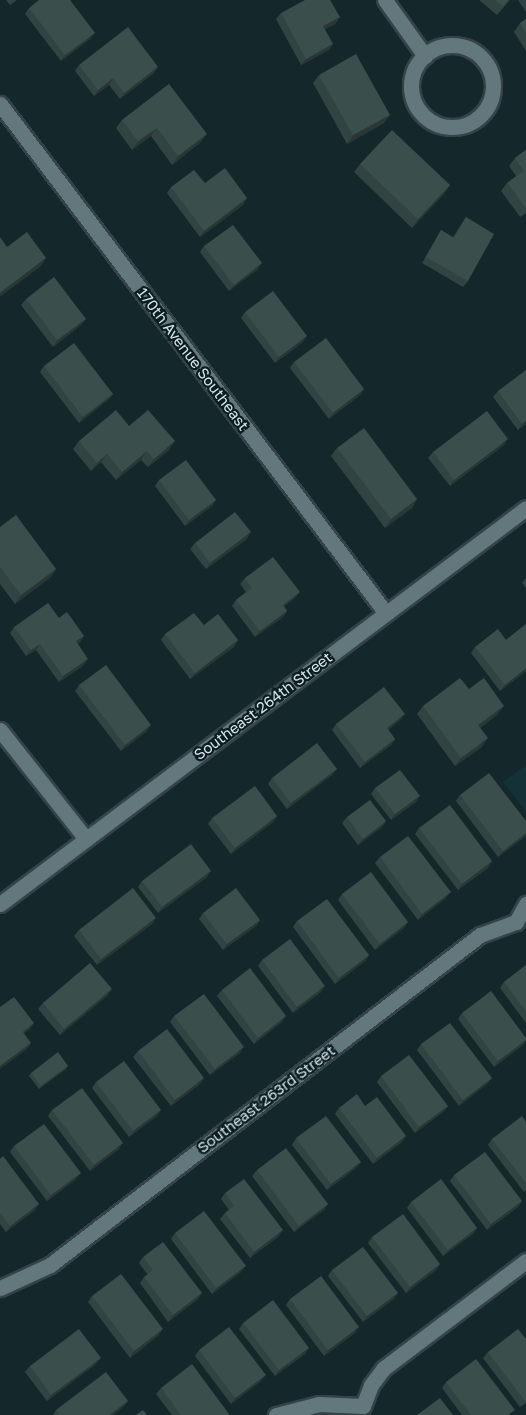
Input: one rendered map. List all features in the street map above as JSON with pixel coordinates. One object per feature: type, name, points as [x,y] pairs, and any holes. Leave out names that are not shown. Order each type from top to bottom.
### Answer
[{"type":"street","points":[[385,0],[425,56]]},
{"type":"street","points":[[450,45],[477,53],[492,75],[493,89],[483,114],[459,126],[434,123],[423,115],[412,91],[417,66],[425,56],[450,45]]},
{"type":"street","name":"170th Avenue Southeast","points":[[0,104],[386,613]]},
{"type":"street","name":"Southeast 264th Street","points":[[0,903],[526,508]]},
{"type":"street","points":[[0,730],[86,839]]},
{"type":"street","name":"Southeast 263rd Street","points":[[0,1288],[50,1265],[480,935],[521,923],[526,904]]},
{"type":"street","points":[[276,1415],[319,1404],[363,1410],[371,1385],[384,1368],[526,1261]]},
{"type":"shaded area","points":[[526,765],[526,812],[503,782]]},
{"type":"building","points":[[39,0],[70,0],[95,33],[65,55],[29,8]]},
{"type":"building","points":[[305,0],[330,0],[340,17],[323,26],[333,44],[306,59],[281,13]]},
{"type":"building","points":[[495,0],[508,0],[503,6]]},
{"type":"building","points":[[526,19],[526,33],[520,23]]},
{"type":"building","points":[[128,27],[158,67],[124,93],[113,78],[98,90],[79,65]]},
{"type":"building","points":[[356,54],[390,115],[353,135],[319,75]]},
{"type":"building","points":[[169,84],[207,134],[178,156],[157,128],[138,141],[122,120]]},
{"type":"building","points":[[392,130],[450,185],[418,219],[360,164]]},
{"type":"building","points":[[526,150],[526,208],[507,183],[524,171],[515,158]]},
{"type":"building","points":[[225,168],[247,198],[204,231],[171,187],[194,170],[205,183]]},
{"type":"building","points":[[466,217],[494,234],[468,281],[426,257],[441,230],[454,238]]},
{"type":"building","points":[[233,225],[262,263],[234,285],[204,246]]},
{"type":"building","points":[[27,232],[46,258],[0,293],[0,237],[7,247]]},
{"type":"building","points":[[54,277],[86,319],[57,340],[26,299]]},
{"type":"building","points":[[273,291],[307,336],[279,357],[245,312]]},
{"type":"building","points":[[326,338],[364,389],[333,413],[294,362]]},
{"type":"building","points":[[74,343],[113,394],[83,417],[44,366]]},
{"type":"building","points":[[526,370],[526,421],[522,424],[498,391]]},
{"type":"building","points":[[116,410],[129,426],[148,410],[175,441],[154,459],[147,451],[122,472],[107,454],[97,463],[79,441]]},
{"type":"building","points":[[487,411],[508,439],[454,480],[433,452]]},
{"type":"building","points":[[364,428],[417,499],[391,519],[337,448]]},
{"type":"building","points":[[186,460],[216,500],[189,520],[159,480]]},
{"type":"building","points":[[235,512],[251,532],[210,563],[195,543]]},
{"type":"building","points":[[16,515],[56,569],[21,595],[0,567],[0,527]]},
{"type":"building","points":[[273,557],[300,592],[283,605],[287,611],[260,631],[236,600],[252,588],[245,578]]},
{"type":"building","points":[[48,603],[59,618],[67,612],[84,636],[76,641],[88,659],[63,676],[40,644],[31,650],[14,627]]},
{"type":"building","points":[[194,613],[204,625],[218,614],[238,640],[195,673],[165,634]]},
{"type":"building","points":[[526,624],[526,668],[505,685],[475,647],[498,629],[506,640]]},
{"type":"building","points":[[106,665],[151,725],[125,745],[79,685]]},
{"type":"building","points":[[460,678],[469,689],[484,678],[504,706],[478,725],[488,738],[461,758],[423,706]]},
{"type":"building","points":[[384,687],[405,714],[387,728],[395,739],[365,762],[336,724]]},
{"type":"building","points":[[317,743],[337,769],[291,803],[272,778]]},
{"type":"building","points":[[400,770],[420,796],[395,814],[375,788]]},
{"type":"building","points":[[489,773],[526,821],[526,833],[503,851],[460,795]]},
{"type":"building","points":[[255,786],[277,816],[235,848],[212,818]]},
{"type":"building","points":[[370,800],[386,821],[363,839],[347,817]]},
{"type":"building","points":[[450,805],[492,861],[462,884],[419,828]]},
{"type":"building","points":[[408,836],[451,892],[422,914],[380,857]]},
{"type":"building","points":[[191,844],[211,871],[162,907],[142,881]]},
{"type":"building","points":[[371,872],[408,922],[380,944],[342,894]]},
{"type":"building","points":[[133,888],[156,918],[101,959],[79,930]]},
{"type":"building","points":[[236,888],[260,920],[227,944],[203,913]]},
{"type":"building","points":[[327,899],[369,955],[339,978],[297,921]]},
{"type":"building","points":[[290,939],[325,986],[297,1007],[262,960]]},
{"type":"building","points":[[90,963],[112,989],[64,1029],[43,1003]]},
{"type":"building","points":[[526,965],[526,1011],[504,982]]},
{"type":"building","points":[[250,968],[286,1016],[258,1038],[222,990]]},
{"type":"building","points":[[491,991],[526,1038],[498,1061],[462,1013]]},
{"type":"building","points":[[204,994],[244,1047],[215,1069],[174,1016]]},
{"type":"building","points":[[14,997],[34,1023],[23,1032],[31,1043],[0,1066],[0,1007]]},
{"type":"building","points":[[450,1023],[492,1078],[463,1100],[421,1044]]},
{"type":"building","points":[[167,1029],[204,1078],[175,1100],[138,1051]]},
{"type":"building","points":[[58,1052],[68,1066],[41,1086],[31,1073]]},
{"type":"building","points":[[409,1055],[448,1106],[419,1127],[381,1076]]},
{"type":"building","points":[[124,1061],[161,1110],[133,1131],[96,1082]]},
{"type":"building","points":[[82,1088],[123,1143],[94,1165],[52,1110]]},
{"type":"building","points":[[357,1094],[365,1106],[377,1097],[406,1136],[377,1158],[339,1108]]},
{"type":"building","points":[[326,1116],[361,1162],[331,1184],[296,1138]]},
{"type":"building","points":[[522,1116],[526,1122],[526,1183],[492,1139]]},
{"type":"building","points":[[44,1124],[81,1173],[51,1195],[14,1146]]},
{"type":"building","points":[[286,1148],[328,1204],[299,1226],[257,1170]]},
{"type":"building","points":[[485,1152],[522,1201],[491,1224],[454,1175]]},
{"type":"building","points":[[3,1156],[39,1204],[10,1226],[0,1213],[0,1159]]},
{"type":"building","points":[[244,1179],[283,1230],[254,1252],[225,1213],[234,1206],[225,1193]]},
{"type":"building","points":[[441,1179],[477,1228],[448,1250],[411,1202]]},
{"type":"building","points":[[204,1211],[246,1266],[216,1288],[175,1233]]},
{"type":"building","points":[[403,1214],[440,1264],[410,1287],[372,1237]]},
{"type":"building","points":[[163,1242],[202,1293],[173,1315],[144,1277],[153,1270],[143,1257]]},
{"type":"building","points":[[363,1247],[398,1293],[367,1316],[332,1270]]},
{"type":"building","points":[[121,1274],[163,1329],[134,1351],[92,1296]]},
{"type":"building","points":[[321,1276],[359,1327],[328,1350],[290,1299]]},
{"type":"building","points":[[273,1300],[309,1348],[279,1370],[243,1323]]},
{"type":"building","points":[[229,1327],[266,1375],[235,1398],[199,1350]]},
{"type":"building","points":[[79,1329],[101,1358],[51,1395],[30,1366]]},
{"type":"building","points":[[518,1329],[526,1339],[525,1401],[488,1352]]},
{"type":"building","points":[[476,1359],[515,1410],[508,1415],[471,1415],[446,1382]]},
{"type":"building","points":[[192,1364],[228,1415],[181,1415],[161,1388]]},
{"type":"building","points":[[106,1372],[128,1401],[109,1415],[60,1415],[56,1410]]},
{"type":"building","points":[[440,1398],[453,1415],[417,1415]]},
{"type":"building","points":[[143,1410],[147,1415],[136,1415]]}]
